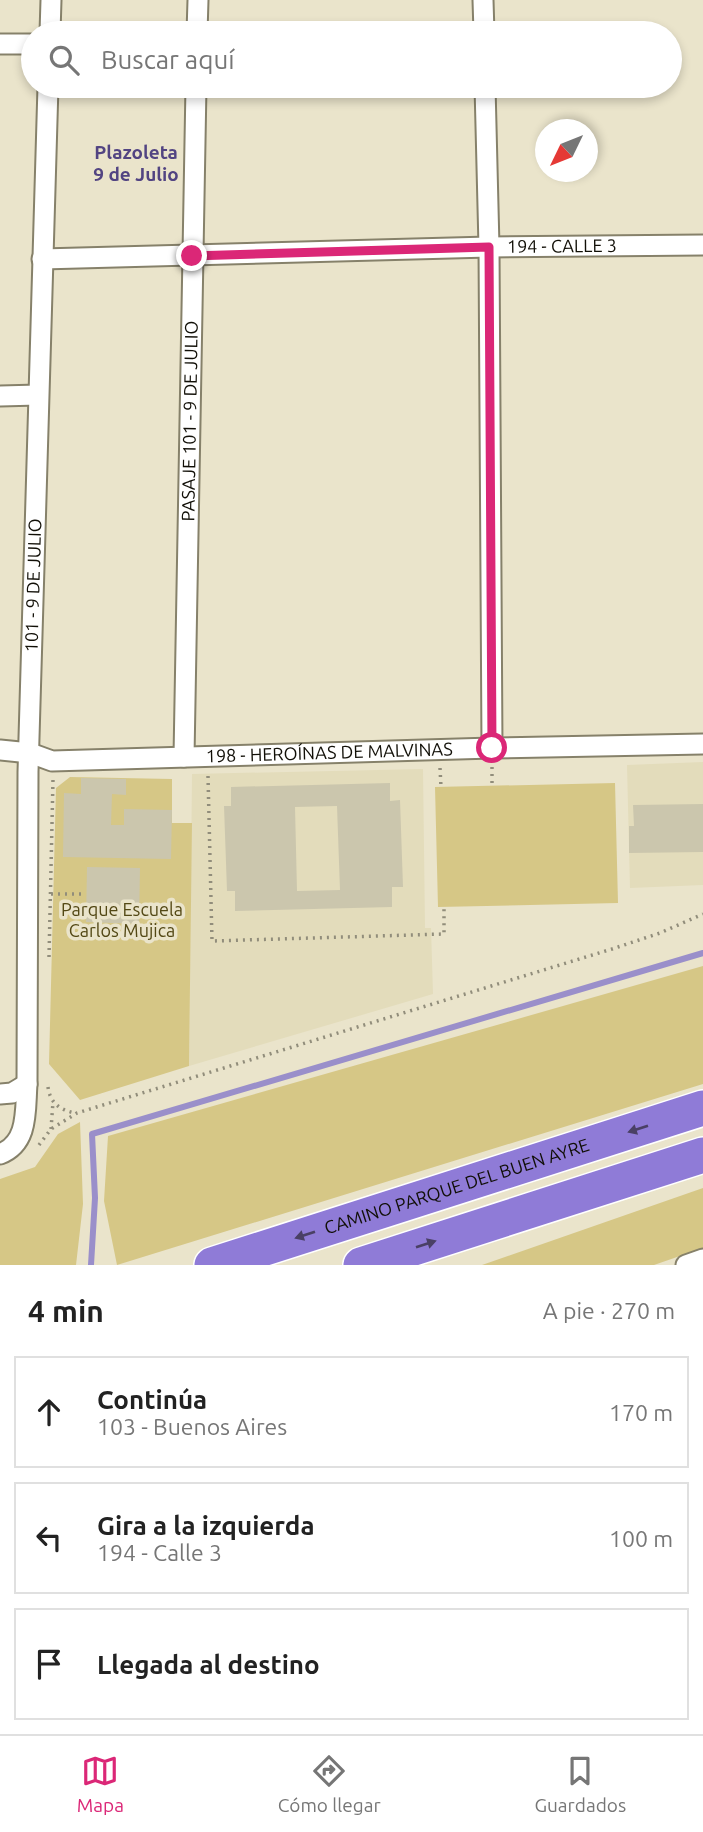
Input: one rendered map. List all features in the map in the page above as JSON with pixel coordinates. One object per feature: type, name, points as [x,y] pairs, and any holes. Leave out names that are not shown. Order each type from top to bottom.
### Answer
[{"type":"highway","name":"CAMINO PARQUE DEL BUEN AYRE","points":[[212,1265],[703,1108]]},
{"type":"highway","points":[[361,1265],[703,1155]]},
{"type":"street","points":[[50,21],[51,0]]},
{"type":"street","points":[[197,21],[198,0]]},
{"type":"street","points":[[483,0],[484,21]]},
{"type":"street","points":[[0,44],[21,44]]},
{"type":"street","name":"101 - 9 DE JULIO","points":[[0,1154],[17,1142],[37,1083],[28,895],[38,395],[48,98]]},
{"type":"street","name":"PASAJE 101 - 9 DE JULIO","points":[[184,757],[196,98]]},
{"type":"street","points":[[485,98],[489,247],[492,756]]},
{"type":"street","name":"194 - CALLE 3","points":[[42,259],[489,247],[703,245]]},
{"type":"street","points":[[0,396],[38,395]]},
{"type":"street","name":"198 - HEROÍNAS DE MALVINAS","points":[[0,750],[30,753],[52,761],[184,757],[492,756],[703,744]]},
{"type":"street","points":[[0,1094],[12,1093],[37,1083]]},
{"type":"street","points":[[686,1265],[703,1259]]},
{"type":"path","points":[[492,756],[492,786]]},
{"type":"path","points":[[49,961],[52,761]]},
{"type":"path","points":[[208,769],[212,941],[444,934],[444,907]]},
{"type":"path","points":[[440,772],[441,787]]},
{"type":"path","points":[[28,895],[86,894]]},
{"type":"path","points":[[33,1153],[51,1129],[77,1113],[612,950],[703,914]]},
{"type":"path","points":[[37,1083],[64,1111],[77,1113]]},
{"type":"shaded area","points":[[703,762],[703,885],[630,888],[627,765]]},
{"type":"shaded area","points":[[423,769],[425,928],[431,928],[433,994],[189,1066],[192,774]]},
{"type":"green space","name":"Parque Escuela Carlos Mujica","points":[[70,777],[172,779],[172,823],[192,823],[189,1066],[80,1100],[49,1064],[56,788]]},
{"type":"green space","points":[[615,783],[618,903],[438,907],[435,787]]},
{"type":"green space","points":[[703,966],[703,1084],[117,1265],[104,1201],[108,1136]]},
{"type":"green space","points":[[80,1122],[83,1204],[76,1265],[0,1265],[0,1179],[35,1167],[58,1134]]},
{"type":"green space","points":[[703,1188],[703,1248],[654,1265],[482,1265]]},
{"type":"building","points":[[81,778],[126,779],[126,795],[112,794],[111,825],[124,825],[124,809],[172,810],[171,859],[63,857],[64,793],[81,794]]},
{"type":"building","points":[[390,783],[390,801],[400,800],[403,887],[392,887],[392,907],[235,911],[235,891],[227,891],[224,806],[231,806],[231,787]],"holes":[[[337,806],[340,890],[297,891],[295,807]]]},
{"type":"building","points":[[703,804],[703,852],[629,853],[629,826],[634,826],[633,805]]},
{"type":"building","points":[[87,867],[140,868],[139,924],[86,922]]},
{"type":"waterway","points":[[91,1265],[95,1198],[92,1134],[703,953]]},
{"type":"district","name":"Plazoleta 9 de Julio","points":[[136,163]]},
{"type":"route","points":[[192,256],[489,247],[492,748]]}]
